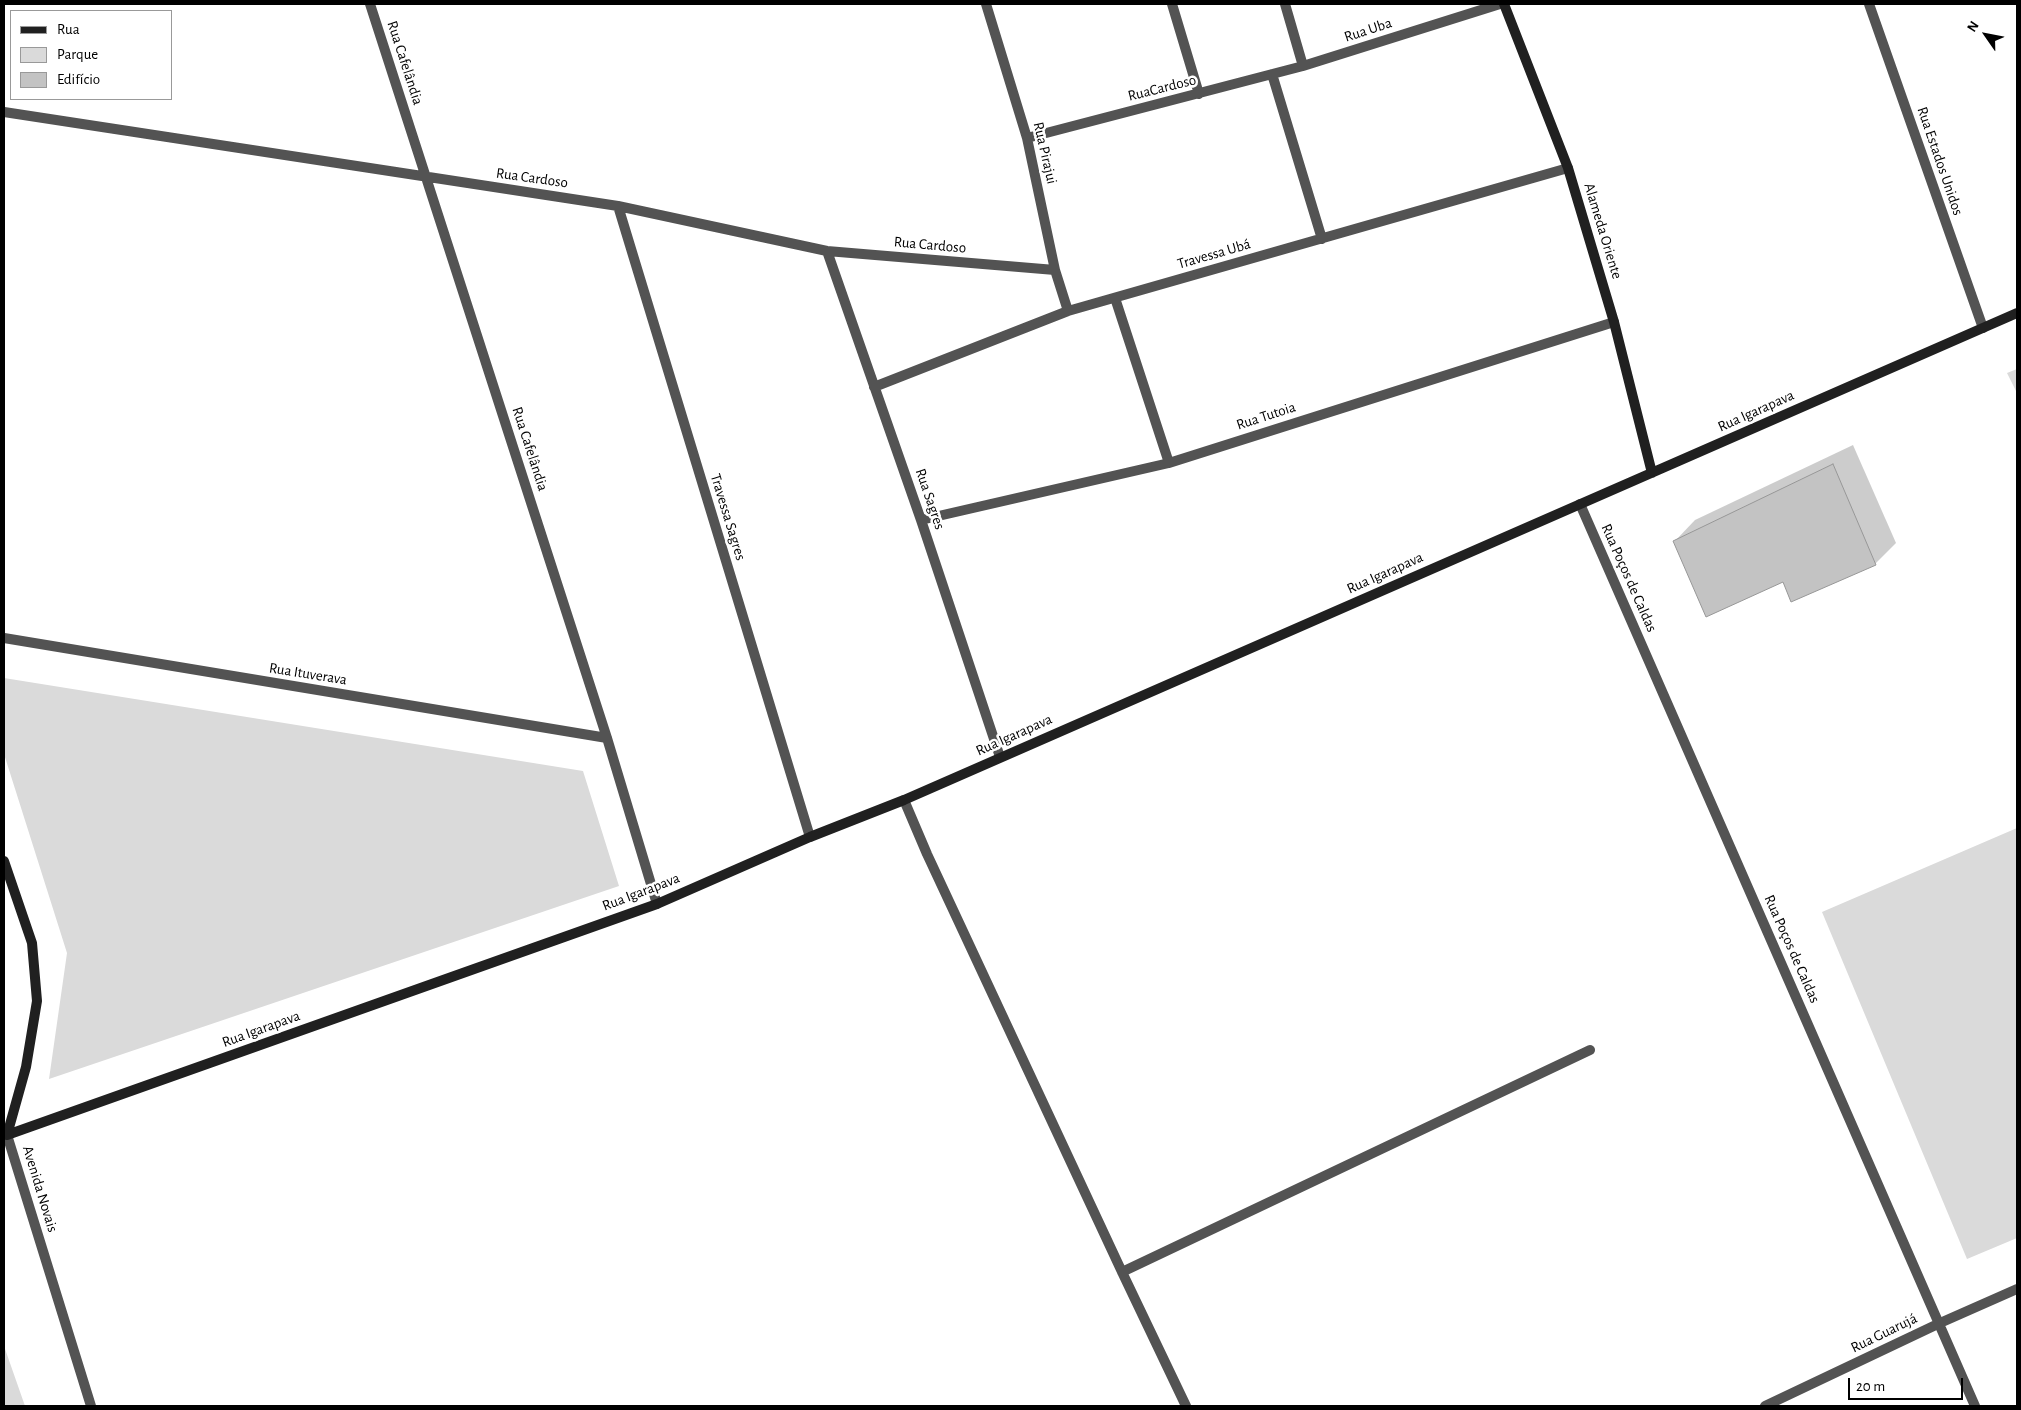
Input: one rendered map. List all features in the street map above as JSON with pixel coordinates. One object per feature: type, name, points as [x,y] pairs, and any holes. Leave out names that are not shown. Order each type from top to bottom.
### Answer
[{"type":"street","name":"Rua Cafelândia","points":[[370,4],[607,738],[657,904]]},
{"type":"street","name":"Rua Pirajui","points":[[986,4],[1027,138],[1056,270],[1068,311]]},
{"type":"street","points":[[1172,4],[1199,94]]},
{"type":"street","points":[[1285,4],[1303,66]]},
{"type":"street","name":"Rua Uba","points":[[1303,66],[1500,4]]},
{"type":"street","name":"Alameda Oriente","points":[[1504,4],[1568,168],[1614,322],[1652,473]]},
{"type":"street","name":"Rua Estados Unidos","points":[[1869,4],[1984,328]]},
{"type":"street","name":"RuaCardoso","points":[[1027,138],[1303,66]]},
{"type":"street","points":[[1272,74],[1322,239]]},
{"type":"street","name":"Rua Cardoso","points":[[4,112],[618,206],[828,251],[1056,270]]},
{"type":"street","name":"Travessa Ubá","points":[[874,387],[1068,311],[1568,168]]},
{"type":"street","name":"Travessa Sagres","points":[[618,206],[810,837]]},
{"type":"street","name":"Rua Sagres","points":[[828,251],[1000,757]]},
{"type":"street","points":[[1115,298],[1169,463]]},
{"type":"street","name":"Rua Igarapava","points":[[6,1136],[657,904],[810,837],[904,800],[2017,313]]},
{"type":"street","name":"Rua Tutoia","points":[[921,520],[1169,463],[1614,322]]},
{"type":"street","name":"Rua Poços de Caldas","points":[[1580,504],[1975,1406]]},
{"type":"street","name":"Rua Ituverava","points":[[4,638],[607,738]]},
{"type":"street","points":[[904,800],[927,854],[1186,1406]]},
{"type":"street","name":"Avenida Novais","points":[[4,862],[32,943],[38,1001],[26,1067],[6,1136],[92,1406]]},
{"type":"street","points":[[1122,1272],[1590,1050]]},
{"type":"street","name":"Rua Guarujá","points":[[1765,1406],[1940,1323],[2017,1289]]},
{"type":"green space","points":[[2017,369],[2017,393],[2007,373]]},
{"type":"green space","points":[[4,678],[583,771],[619,886],[49,1079],[67,953],[4,754]]},
{"type":"green space","points":[[2017,828],[2017,1238],[1967,1259],[1822,912]]},
{"type":"green space","points":[[4,1346],[25,1406],[4,1406]]},
{"type":"building","points":[[1833,464],[1876,565],[1791,602],[1783,582],[1706,617],[1673,541]]}]
